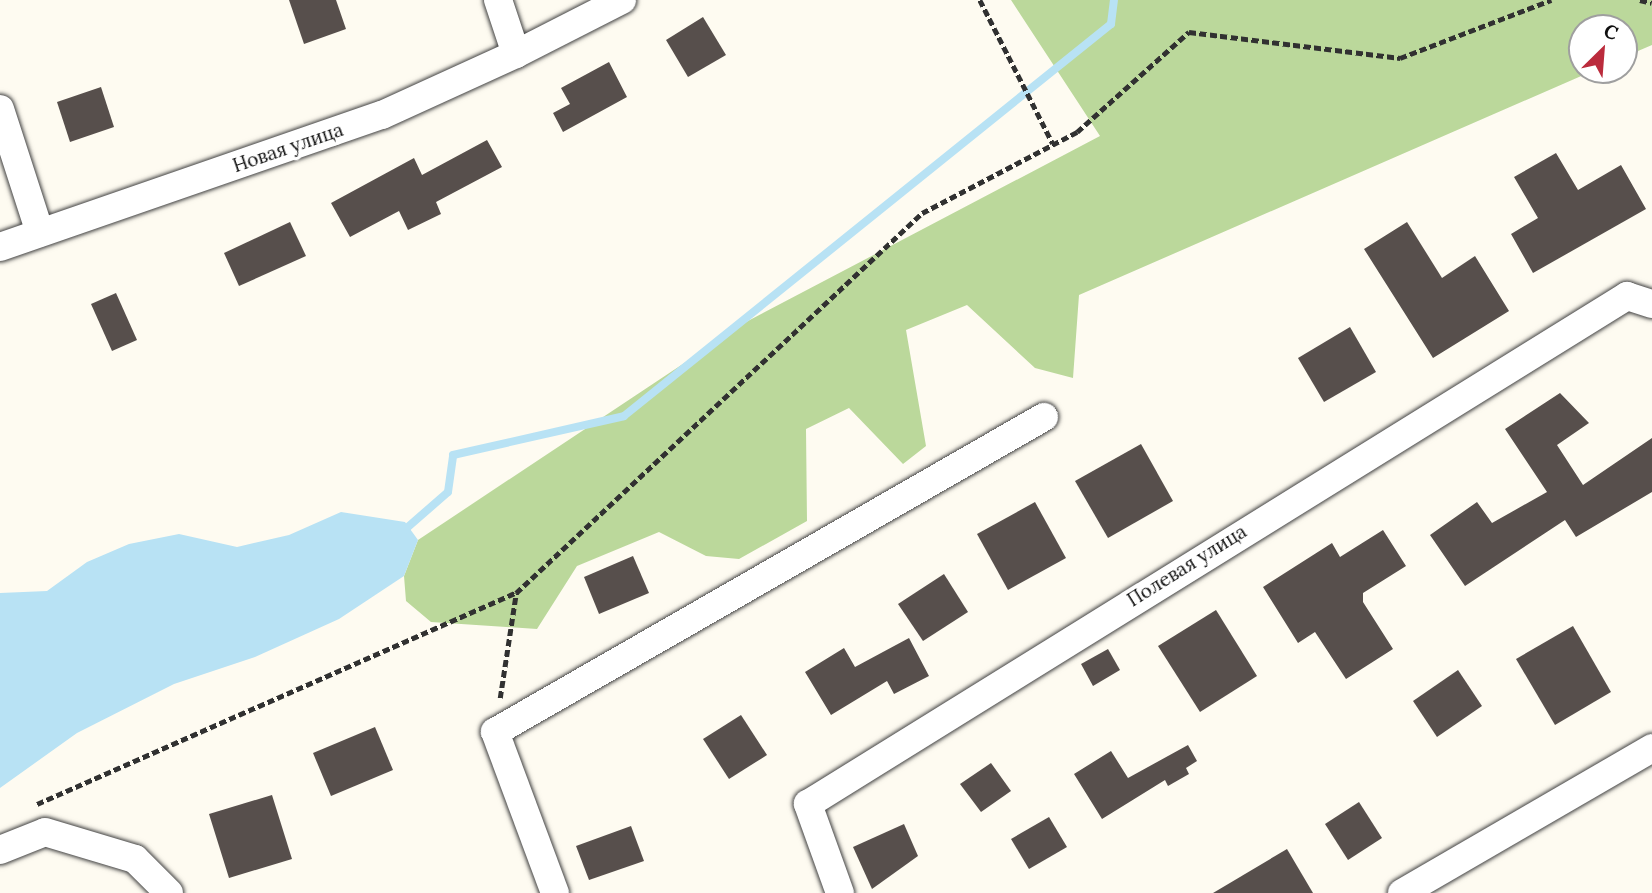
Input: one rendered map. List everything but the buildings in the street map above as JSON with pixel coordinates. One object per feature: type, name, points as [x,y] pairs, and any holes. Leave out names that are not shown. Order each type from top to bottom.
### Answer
[{"type":"street","points":[[498,0],[516,54]]},
{"type":"street","name":"Новая улица","points":[[0,247],[382,115],[516,54],[622,0]]},
{"type":"street","points":[[0,109],[40,233]]},
{"type":"street","name":"Полевая улица","points":[[840,893],[808,804],[1626,296],[1652,304]]},
{"type":"street","points":[[555,893],[495,732],[1044,417]]},
{"type":"street","points":[[1402,893],[1652,748]]},
{"type":"street","points":[[10,845],[45,832],[135,859],[169,893]]},
{"type":"path","points":[[980,0],[1053,144]]},
{"type":"path","points":[[10,845],[29,807],[516,593],[922,213],[1077,132],[1189,32],[1400,58],[1550,0]]},
{"type":"path","points":[[1640,0],[1652,3]]},
{"type":"path","points":[[495,732],[516,593]]},
{"type":"green space","points":[[1011,0],[1652,0],[1652,45],[1638,51],[1638,14],[1568,14],[1568,82],[1079,295],[1073,378],[1035,368],[967,305],[906,330],[926,446],[903,464],[849,408],[806,429],[807,521],[739,559],[706,556],[659,532],[577,566],[537,629],[431,622],[406,601],[404,576],[418,540],[746,322],[1100,136]]},
{"type":"water","points":[[341,512],[405,522],[418,540],[404,576],[339,619],[255,657],[174,684],[77,733],[0,788],[0,593],[47,591],[87,562],[129,544],[179,534],[237,547],[289,535]]},
{"type":"waterway","points":[[401,533],[448,492],[453,455],[624,416],[1111,24],[1114,0]]}]
